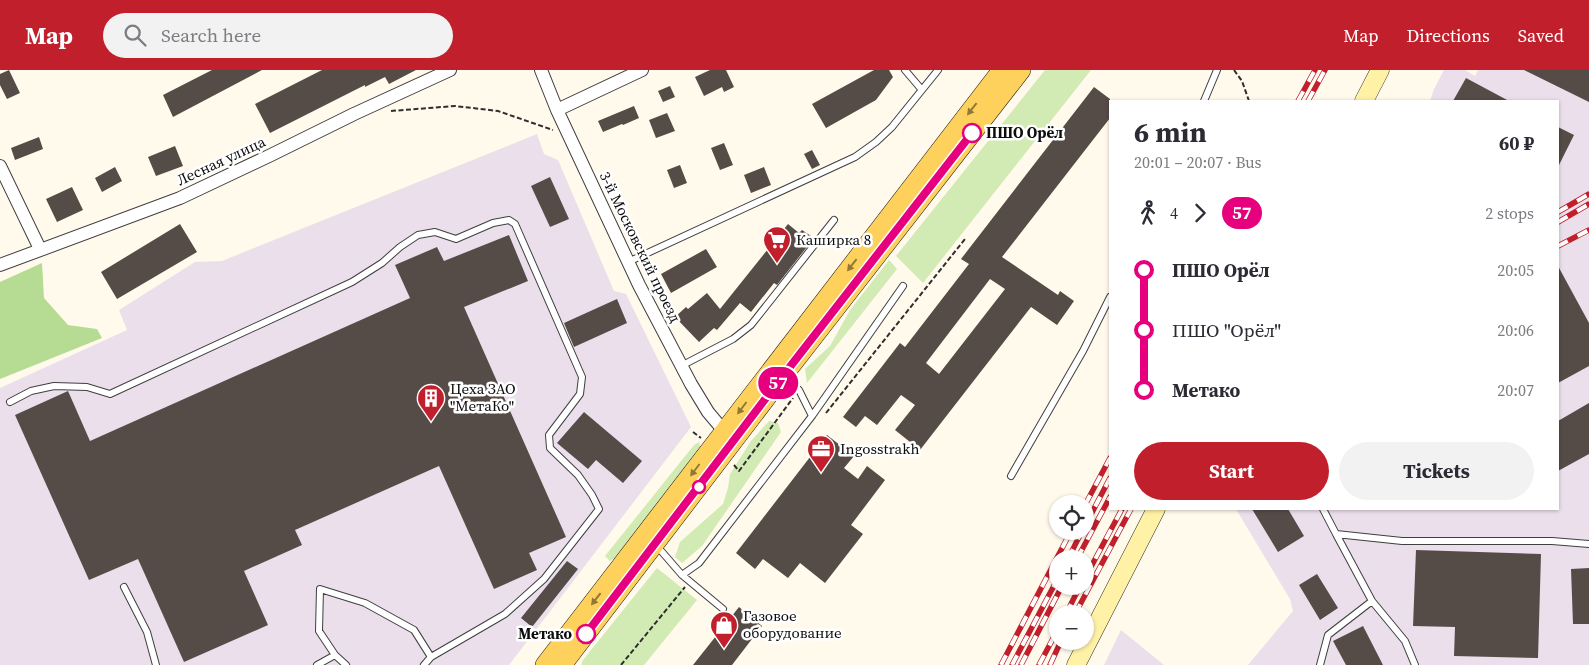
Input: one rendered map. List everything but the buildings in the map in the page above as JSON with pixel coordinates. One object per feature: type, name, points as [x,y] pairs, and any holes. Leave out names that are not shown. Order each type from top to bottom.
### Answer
[{"type":"main road","points":[[545,665],[1002,70]]},
{"type":"main road","points":[[562,665],[782,377],[1021,70]]},
{"type":"street","name":"Лесная улица","points":[[0,265],[180,198],[450,70]]},
{"type":"street","name":"3-й Московский проезд","points":[[541,70],[557,110],[627,262],[681,366],[708,412],[724,431]]},
{"type":"street","points":[[557,110],[642,70]]},
{"type":"street","points":[[1365,100],[1380,70]]},
{"type":"street","points":[[0,166],[40,249]]},
{"type":"street","points":[[1076,665],[1155,510]]},
{"type":"lane","points":[[905,70],[922,90]]},
{"type":"lane","points":[[627,262],[855,157],[876,142],[892,127],[938,70]]},
{"type":"lane","points":[[1204,100],[1217,70]]},
{"type":"lane","points":[[10,402],[31,391],[54,386],[87,387],[110,394],[352,282],[382,263],[400,246],[418,234],[434,232],[456,239],[493,223],[509,220],[515,224],[582,377],[580,394],[549,434],[550,448],[578,474],[600,509],[544,579],[505,614],[430,657],[424,665]]},
{"type":"lane","points":[[681,366],[733,339],[751,325],[834,220]]},
{"type":"lane","points":[[682,575],[699,563],[812,416],[903,286]]},
{"type":"lane","points":[[1011,476],[1082,351],[1109,299]]},
{"type":"lane","points":[[782,377],[799,390],[812,416]]},
{"type":"lane","points":[[1324,510],[1372,601],[1404,641],[1415,665]]},
{"type":"lane","points":[[1336,534],[1402,541],[1552,541],[1589,544]]},
{"type":"lane","points":[[656,544],[682,575],[723,609]]},
{"type":"lane","points":[[124,587],[147,632],[156,665]]},
{"type":"lane","points":[[346,665],[334,655],[319,631],[320,589],[365,603],[414,630],[430,657]]},
{"type":"lane","points":[[1320,665],[1328,635],[1372,601]]},
{"type":"lane","points":[[317,665],[334,655]]},
{"type":"path","points":[[1234,70],[1242,82],[1249,100]]},
{"type":"path","points":[[390,111],[455,106],[498,111],[569,135]]},
{"type":"path","points":[[730,460],[738,471],[799,390]]},
{"type":"shaded area","points":[[1444,70],[1465,70],[1475,76],[1478,70],[1589,70],[1589,665],[1248,665],[1293,611],[1290,599],[1237,510],[1559,510],[1559,100],[1430,100]]},
{"type":"shaded area","points":[[537,134],[544,154],[558,160],[614,291],[626,294],[691,427],[509,665],[0,665],[0,388],[127,330],[119,310],[195,262],[222,261]]},
{"type":"shaded area","points":[[1121,630],[1164,665],[1104,665]]},
{"type":"green space","points":[[1045,70],[1091,70],[923,283],[896,256]]},
{"type":"green space","points":[[889,260],[897,269],[807,383],[805,369],[830,346],[850,310]]},
{"type":"green space","points":[[42,263],[44,298],[68,325],[97,329],[102,338],[0,379],[0,282]]},
{"type":"green space","points":[[769,421],[778,423],[781,432],[702,546],[682,563],[675,557],[680,542],[723,504],[730,474],[751,441]]},
{"type":"green space","points":[[699,442],[701,450],[618,556],[610,561],[605,556],[694,445]]},
{"type":"green space","points":[[657,568],[697,600],[644,665],[581,665],[583,660]]},
{"type":"railway","points":[[1299,100],[1315,70]]},
{"type":"railway","points":[[1309,100],[1325,70]]},
{"type":"railway","points":[[1559,211],[1589,194]]},
{"type":"railway","points":[[1559,221],[1589,204]]},
{"type":"railway","points":[[1559,245],[1589,230]]},
{"type":"railway","points":[[1090,495],[1109,460]]},
{"type":"railway","points":[[1094,509],[1109,480]]},
{"type":"railway","points":[[1082,550],[1109,499]]},
{"type":"railway","points":[[1094,561],[1121,510]]},
{"type":"railway","points":[[1080,605],[1130,510]]},
{"type":"railway","points":[[1001,665],[1066,540]]},
{"type":"railway","points":[[1072,550],[1078,540]]},
{"type":"railway","points":[[1012,665],[1049,595]]},
{"type":"railway","points":[[1021,665],[1057,595]]},
{"type":"railway","points":[[1070,605],[1076,595]]},
{"type":"railway","points":[[1039,665],[1049,646]]},
{"type":"railway","points":[[1050,665],[1057,650]]},
{"type":"bus line","name":"57","points":[[586,634],[782,377],[972,133]]},
{"type":"place","name":"ПШО Орёл","points":[[972,133]]},
{"type":"place","name":"Каширка 8","points":[[777,264]]},
{"type":"place","name":"Цеха ЗАО \"МетаКо\"","points":[[431,422]]},
{"type":"place","name":"Ingosstrakh","points":[[821,473]]},
{"type":"place","name":"Метако","points":[[586,634]]},
{"type":"place","name":"Газовое оборудование","points":[[724,649]]}]
